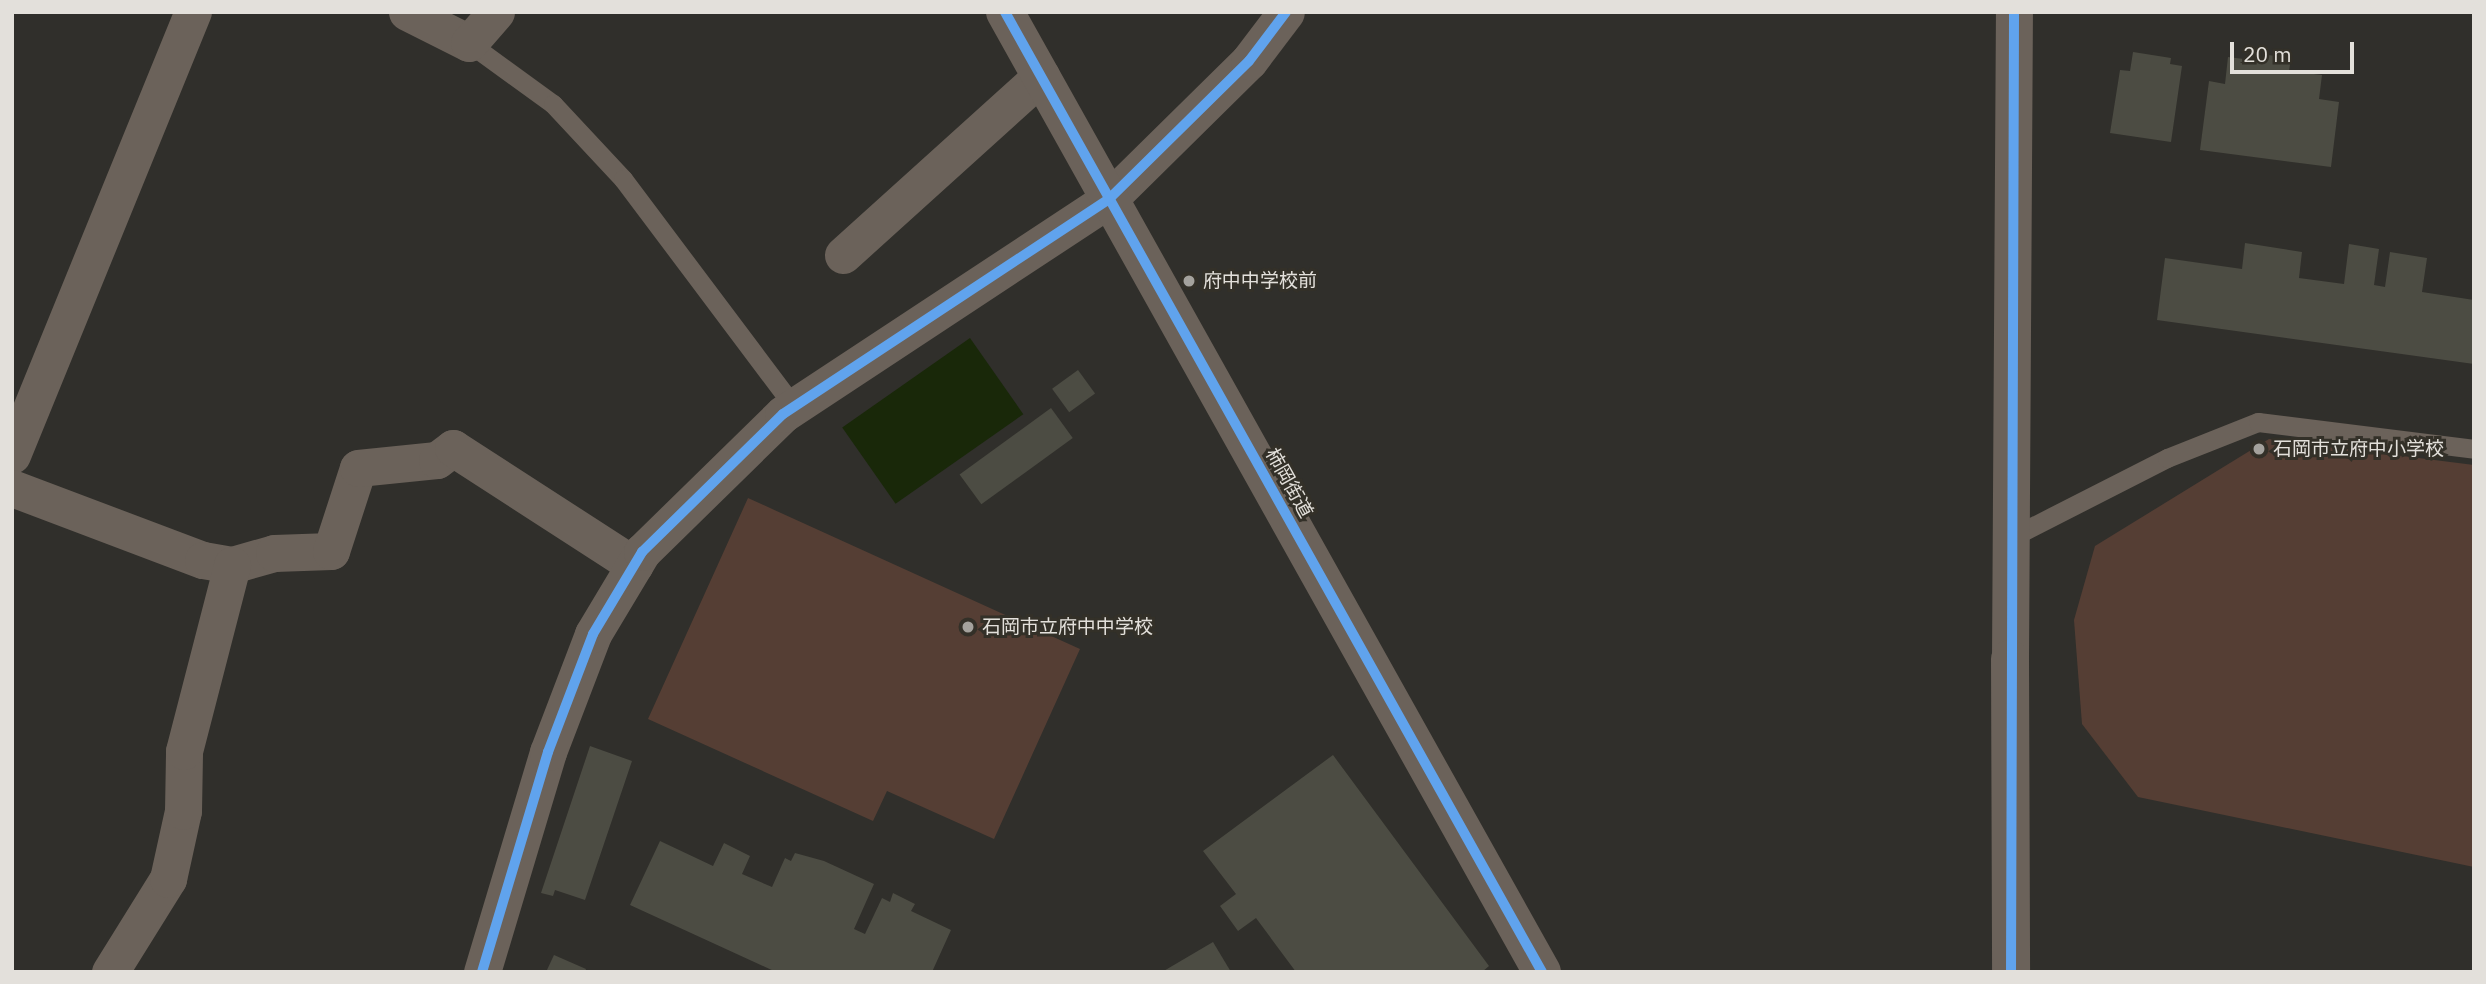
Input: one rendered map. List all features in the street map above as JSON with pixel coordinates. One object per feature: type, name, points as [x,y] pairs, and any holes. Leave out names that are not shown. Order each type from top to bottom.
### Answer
[{"type":"street","points":[[12,454],[21,407],[193,12]]},
{"type":"street","points":[[407,12],[470,43],[496,12]]},
{"type":"street","name":"柿岡街道","points":[[1005,12],[1110,198],[1531,967]]},
{"type":"street","points":[[482,972],[548,751],[593,635],[634,565],[703,486],[794,407],[1110,198],[1249,61],[1286,12]]},
{"type":"street","points":[[2011,972],[2010,538],[2014,12]]},
{"type":"street","points":[[843,255],[1041,76]]},
{"type":"street","points":[[12,488],[203,560],[232,565],[274,553],[331,551],[358,468],[437,460],[453,448],[634,565]]},
{"type":"street","points":[[110,972],[168,879],[183,811],[184,751],[232,565]]},
{"type":"lane","points":[[470,43],[553,104],[623,179],[794,407]]},
{"type":"lane","points":[[2010,538],[2167,458],[2258,422],[2474,449]]},
{"type":"shaded area","points":[[970,338],[1023,414],[896,504],[842,427]]},
{"type":"shaded area","points":[[2269,439],[2474,465],[2474,867],[2138,797],[2082,724],[2074,620],[2095,546]]},
{"type":"shaded area","points":[[748,498],[1080,649],[994,839],[887,791],[873,821],[648,719]]},
{"type":"building","points":[[2133,52],[2171,58],[2170,64],[2182,66],[2171,142],[2110,133],[2120,70],[2130,71]]},
{"type":"building","points":[[2268,55],[2291,58],[2289,71],[2322,75],[2319,99],[2339,102],[2331,167],[2200,150],[2209,81],[2225,84],[2228,57],[2267,62]]},
{"type":"building","points":[[2245,243],[2302,252],[2299,278],[2344,284],[2349,244],[2379,249],[2374,285],[2385,287],[2390,252],[2427,258],[2422,292],[2474,300],[2474,364],[2157,320],[2165,258],[2242,269]]},
{"type":"building","points":[[1078,370],[1095,393],[1069,412],[1052,389]]},
{"type":"building","points":[[1051,408],[1073,438],[981,504],[960,474]]},
{"type":"building","points":[[590,746],[632,761],[585,900],[555,890],[553,896],[541,893]]},
{"type":"building","points":[[1333,755],[1489,966],[1482,972],[1296,972],[1256,918],[1238,931],[1220,906],[1236,894],[1203,851]]},
{"type":"building","points":[[660,841],[713,866],[724,843],[750,856],[742,874],[772,887],[785,858],[791,861],[795,853],[824,861],[874,884],[854,929],[865,934],[882,898],[890,902],[893,893],[915,904],[911,911],[951,930],[932,972],[776,972],[630,905]]},
{"type":"building","points":[[1213,942],[1231,972],[1162,972]]},
{"type":"building","points":[[554,955],[586,969],[585,972],[546,972]]},
{"type":"cycle path","points":[[1005,12],[1542,972]]},
{"type":"cycle path","points":[[482,972],[548,752],[593,634],[642,552],[783,414],[1110,198],[1249,61],[1286,12]]},
{"type":"cycle path","points":[[2011,972],[2014,12]]},
{"type":"place","name":"府中中学校前","points":[[1189,281]]},
{"type":"place","name":"石岡市立府中小学校","points":[[2259,449]]},
{"type":"place","name":"石岡市立府中中学校","points":[[968,627]]}]
